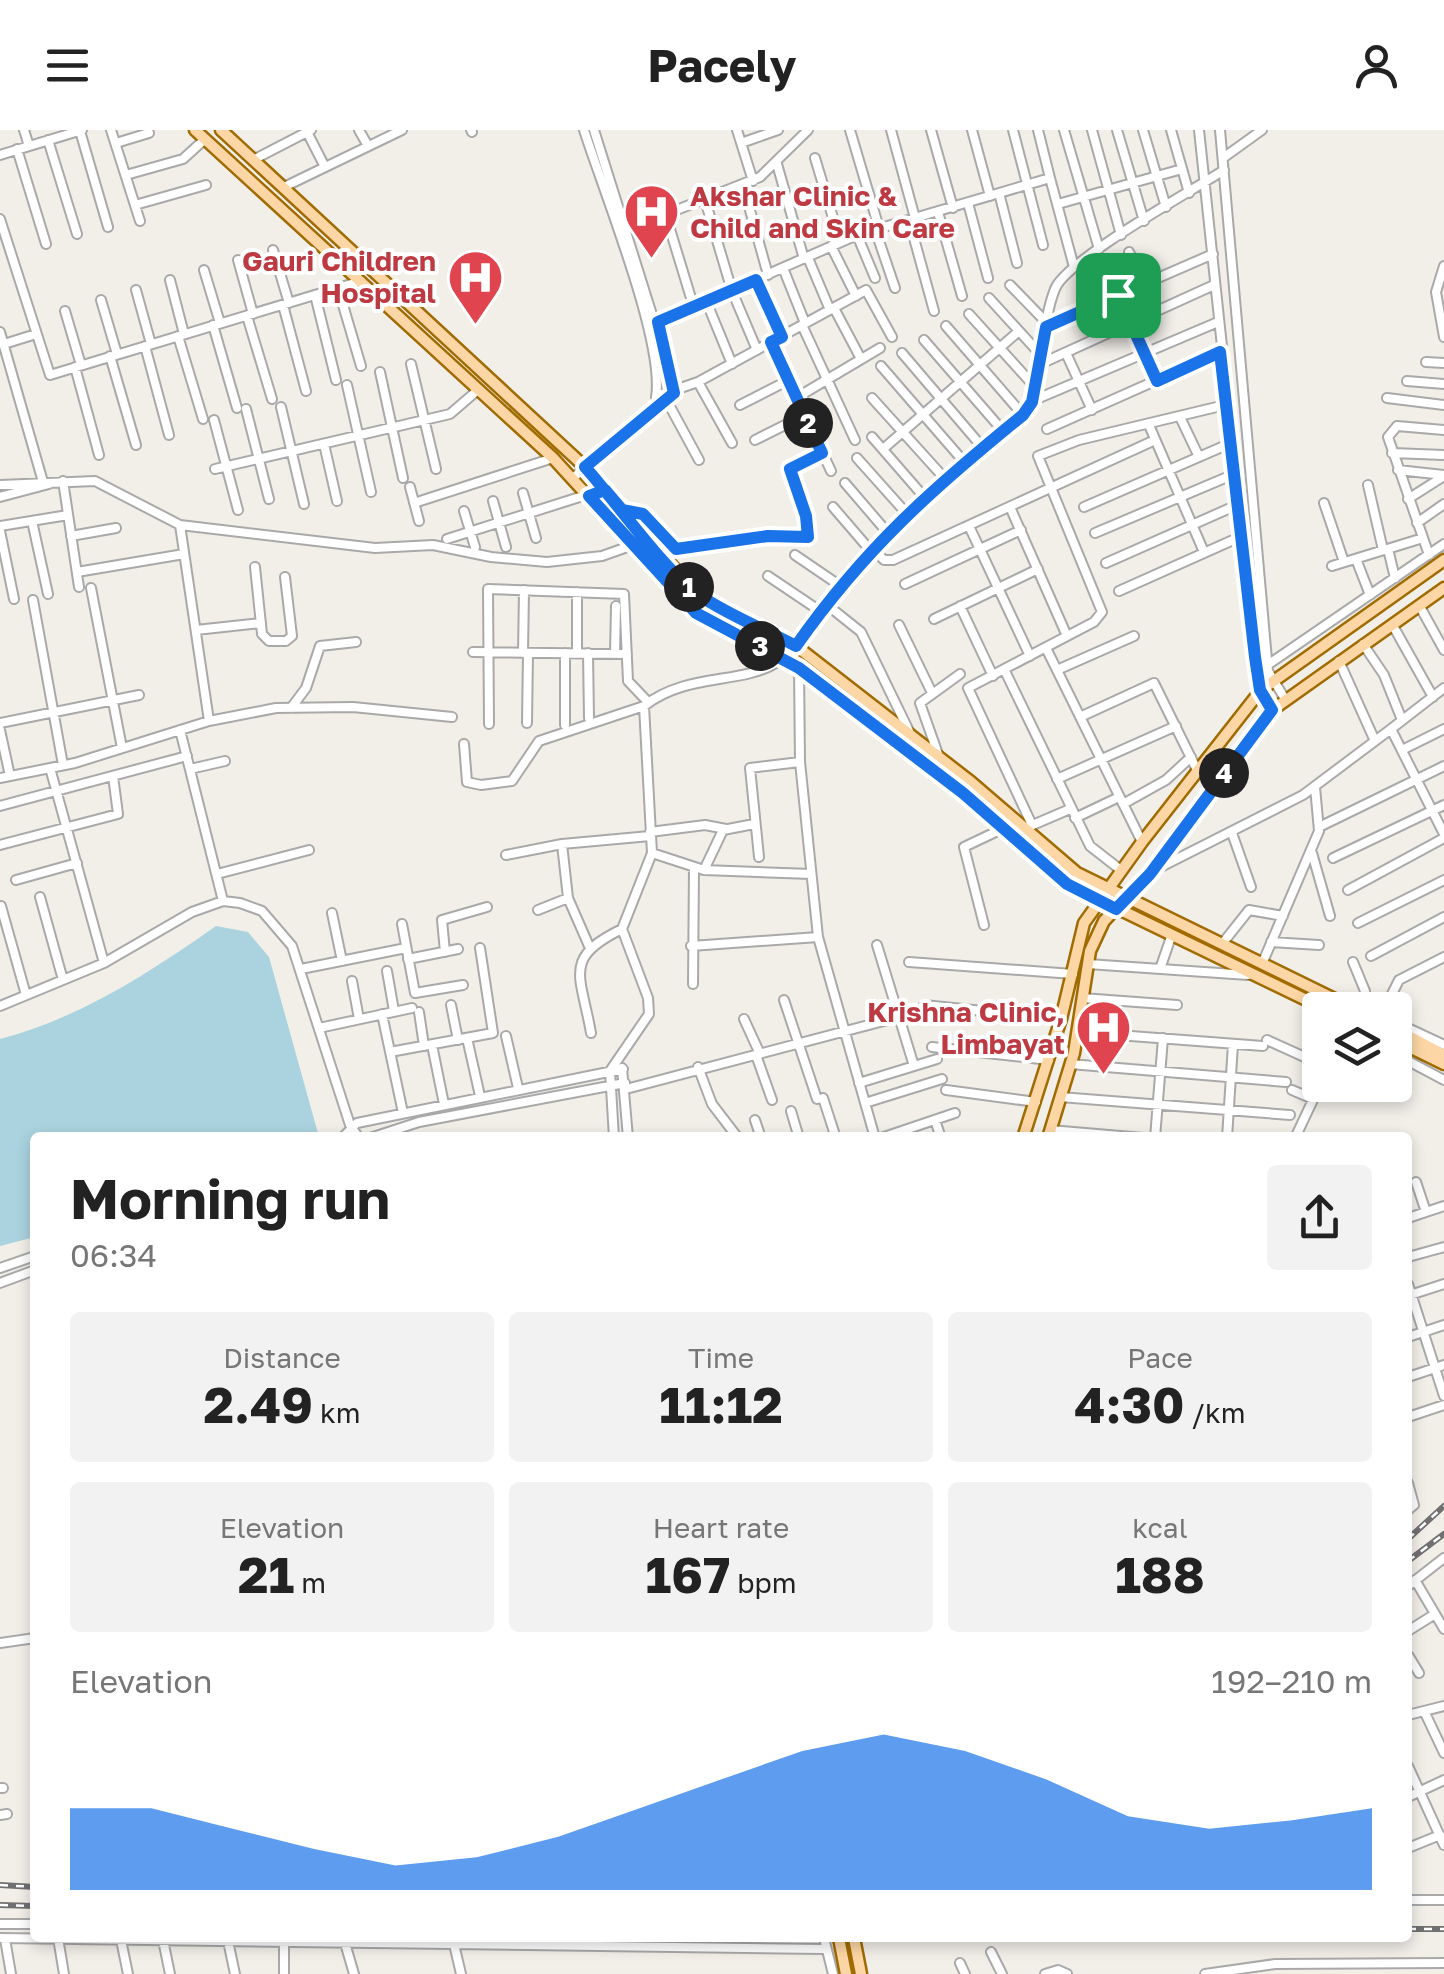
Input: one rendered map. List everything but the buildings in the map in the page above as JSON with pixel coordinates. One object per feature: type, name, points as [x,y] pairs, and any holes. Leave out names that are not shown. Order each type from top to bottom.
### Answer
[{"type":"main road","points":[[194,130],[553,458],[696,613],[799,668],[1004,828],[1067,884],[1302,999]]},
{"type":"main road","points":[[221,130],[585,467],[692,589],[796,646],[1028,827],[1077,873],[1320,992]]},
{"type":"main road","points":[[1025,1132],[1061,1019],[1084,922],[1142,842],[1260,690],[1444,560]]},
{"type":"main road","points":[[1050,1132],[1078,1032],[1095,934],[1150,874],[1272,710],[1443,589]]},
{"type":"main road","points":[[1412,1036],[1444,1055]]},
{"type":"main road","points":[[1412,1048],[1444,1064]]},
{"type":"main road","points":[[840,1942],[846,1974]]},
{"type":"main road","points":[[855,1942],[860,1974]]},
{"type":"street","points":[[24,130],[29,146]]},
{"type":"street","points":[[0,155],[61,133],[81,130],[108,227]]},
{"type":"street","points":[[112,130],[140,221]]},
{"type":"street","points":[[359,130],[368,146]]},
{"type":"street","points":[[284,187],[402,130]]},
{"type":"street","points":[[584,130],[657,368],[655,406]]},
{"type":"street","points":[[594,130],[658,322],[674,393]]},
{"type":"street","points":[[737,130],[753,180]]},
{"type":"street","points":[[618,236],[753,180],[776,164],[795,138],[808,130]]},
{"type":"street","points":[[850,130],[895,288]]},
{"type":"street","points":[[891,130],[934,311]]},
{"type":"street","points":[[932,130],[953,208]]},
{"type":"street","points":[[972,130],[1016,263]]},
{"type":"street","points":[[1014,130],[1043,244]]},
{"type":"street","points":[[1038,130],[1074,268]]},
{"type":"street","points":[[1064,130],[1099,250]]},
{"type":"street","points":[[1092,130],[1121,235]]},
{"type":"street","points":[[1117,130],[1144,222]]},
{"type":"street","points":[[1143,130],[1166,207]]},
{"type":"street","points":[[1171,130],[1189,193]]},
{"type":"street","points":[[1199,130],[1232,476],[1260,690],[1272,710]]},
{"type":"street","points":[[1220,130],[1267,666],[1271,681],[1285,700]]},
{"type":"street","points":[[1223,158],[1262,130]]},
{"type":"street","points":[[253,160],[309,131],[324,167]]},
{"type":"street","points":[[741,143],[774,131]]},
{"type":"street","points":[[116,144],[149,133]]},
{"type":"street","points":[[48,140],[77,234]]},
{"type":"street","points":[[126,175],[183,158],[205,140]]},
{"type":"street","points":[[17,149],[46,244]]},
{"type":"street","points":[[815,158],[836,244],[856,296]]},
{"type":"street","points":[[776,164],[806,258],[861,359]]},
{"type":"street","points":[[1058,204],[1182,169]]},
{"type":"street","points":[[464,744],[467,782],[512,781],[538,741],[646,704],[692,682],[771,666],[796,646],[839,585],[887,532],[1023,415],[1032,402],[1053,294],[1074,268],[1166,207],[1224,175]]},
{"type":"street","points":[[658,322],[857,234],[1050,178]]},
{"type":"street","points":[[135,206],[206,185]]},
{"type":"street","points":[[742,185],[768,274]]},
{"type":"street","points":[[706,200],[732,291],[757,350]]},
{"type":"street","points":[[968,203],[988,278]]},
{"type":"street","points":[[938,212],[962,296]]},
{"type":"street","points":[[666,216],[694,308]]},
{"type":"street","points":[[0,220],[5,253],[48,374],[360,281]]},
{"type":"street","points":[[857,234],[875,278]]},
{"type":"street","points":[[273,250],[306,391]]},
{"type":"street","points":[[1130,252],[1145,283]]},
{"type":"street","points":[[1046,325],[1213,254]]},
{"type":"street","points":[[238,260],[272,400]]},
{"type":"street","points":[[1106,266],[1157,381]]},
{"type":"street","points":[[1444,266],[1440,290],[1444,337]]},
{"type":"street","points":[[782,268],[855,440]]},
{"type":"street","points":[[204,270],[268,499]]},
{"type":"street","points":[[170,280],[203,419]]},
{"type":"street","points":[[756,280],[782,337]]},
{"type":"street","points":[[1010,284],[1046,325]]},
{"type":"street","points":[[1038,365],[1214,285]]},
{"type":"street","points":[[338,288],[361,366]]},
{"type":"street","points":[[136,290],[169,434]]},
{"type":"street","points":[[656,396],[698,382],[869,291],[892,336]]},
{"type":"street","points":[[315,295],[336,380]]},
{"type":"street","points":[[989,298],[1040,354]]},
{"type":"street","points":[[101,300],[136,446]]},
{"type":"street","points":[[707,303],[732,364]]},
{"type":"street","points":[[65,311],[99,456]]},
{"type":"street","points":[[969,314],[1034,386]]},
{"type":"street","points":[[1032,402],[1218,322]]},
{"type":"street","points":[[946,326],[1023,415]]},
{"type":"street","points":[[883,449],[1019,331]]},
{"type":"street","points":[[0,332],[30,425],[43,482]]},
{"type":"street","points":[[4,344],[36,334]]},
{"type":"street","points":[[924,340],[1003,431]]},
{"type":"street","points":[[771,342],[830,470]]},
{"type":"street","points":[[796,398],[880,348]]},
{"type":"street","points":[[1066,352],[1092,410]]},
{"type":"street","points":[[1047,429],[1220,352]]},
{"type":"street","points":[[902,354],[983,448]]},
{"type":"street","points":[[1426,362],[1444,363]]},
{"type":"street","points":[[410,364],[436,469]]},
{"type":"street","points":[[881,366],[965,463]]},
{"type":"street","points":[[380,372],[403,478]]},
{"type":"street","points":[[740,405],[789,380]]},
{"type":"street","points":[[1407,381],[1444,384]]},
{"type":"street","points":[[698,382],[732,443]]},
{"type":"street","points":[[347,385],[371,492]]},
{"type":"street","points":[[215,469],[456,412],[479,389]]},
{"type":"street","points":[[572,479],[674,393]]},
{"type":"street","points":[[872,398],[946,480]]},
{"type":"street","points":[[1387,398],[1444,405]]},
{"type":"street","points":[[667,402],[699,460]]},
{"type":"street","points":[[1191,757],[1166,780],[1121,801],[1028,827],[968,690],[1098,619],[1102,608],[1038,463],[1039,455],[1079,440],[1225,406]]},
{"type":"street","points":[[281,407],[304,504]]},
{"type":"street","points":[[755,440],[804,415]]},
{"type":"street","points":[[1180,418],[1199,457]]},
{"type":"street","points":[[214,420],[238,510]]},
{"type":"street","points":[[1149,426],[1204,552]]},
{"type":"street","points":[[1429,555],[1388,437],[1392,428],[1444,430]]},
{"type":"street","points":[[872,437],[926,498]]},
{"type":"street","points":[[833,507],[871,549],[890,561],[1155,440]]},
{"type":"street","points":[[1084,506],[1231,443]]},
{"type":"street","points":[[324,444],[337,501]]},
{"type":"street","points":[[622,510],[643,514],[676,549],[768,536],[806,538],[806,516],[790,469],[822,453]]},
{"type":"street","points":[[1392,453],[1444,455]]},
{"type":"street","points":[[414,503],[553,458]]},
{"type":"street","points":[[857,458],[907,514]]},
{"type":"street","points":[[1398,470],[1444,475]]},
{"type":"street","points":[[1408,499],[1444,475]]},
{"type":"street","points":[[1095,533],[1232,476]]},
{"type":"street","points":[[0,485],[89,480],[180,525],[375,548],[433,545],[490,557],[547,562],[610,554],[633,545]]},
{"type":"street","points":[[0,497],[63,482]]},
{"type":"street","points":[[63,482],[79,587]]},
{"type":"street","points":[[845,483],[887,532]]},
{"type":"street","points":[[410,486],[419,521]]},
{"type":"street","points":[[1368,486],[1395,578]]},
{"type":"street","points":[[447,539],[605,490]]},
{"type":"street","points":[[523,493],[536,538]]},
{"type":"street","points":[[493,501],[506,547]]},
{"type":"street","points":[[1324,503],[1344,562]]},
{"type":"street","points":[[1417,523],[1444,504]]},
{"type":"street","points":[[1106,563],[1237,506]]},
{"type":"street","points":[[1010,507],[1067,636]]},
{"type":"street","points":[[464,511],[475,548]]},
{"type":"street","points":[[14,599],[0,528],[68,515]]},
{"type":"street","points":[[32,521],[48,594]]},
{"type":"street","points":[[180,525],[209,721]]},
{"type":"street","points":[[969,526],[1030,656]]},
{"type":"street","points":[[72,536],[116,528]]},
{"type":"street","points":[[905,584],[1020,530]]},
{"type":"street","points":[[1119,591],[1242,536]]},
{"type":"street","points":[[1332,566],[1423,538]]},
{"type":"street","points":[[1258,675],[1444,544]]},
{"type":"street","points":[[77,572],[184,552]]},
{"type":"street","points":[[795,555],[839,585]]},
{"type":"street","points":[[1356,558],[1370,595]]},
{"type":"street","points":[[256,567],[265,640],[291,638],[285,577]]},
{"type":"street","points":[[934,619],[1038,569]]},
{"type":"street","points":[[768,576],[861,632],[910,734]]},
{"type":"street","points":[[91,588],[122,748]]},
{"type":"street","points":[[488,724],[488,589],[626,597],[629,684],[646,704],[652,854],[622,928],[589,946],[580,964],[591,1033]]},
{"type":"street","points":[[524,590],[527,723]]},
{"type":"street","points":[[577,592],[577,653]]},
{"type":"street","points":[[33,600],[63,765]]},
{"type":"street","points":[[1419,605],[1444,650]]},
{"type":"street","points":[[615,654],[616,606]]},
{"type":"street","points":[[960,606],[993,676]]},
{"type":"street","points":[[196,630],[261,623]]},
{"type":"street","points":[[1392,624],[1433,697]]},
{"type":"street","points":[[900,625],[932,693]]},
{"type":"street","points":[[1058,670],[1134,636]]},
{"type":"street","points":[[290,708],[306,688],[320,646],[356,642]]},
{"type":"street","points":[[1363,644],[1386,678],[1402,720]]},
{"type":"street","points":[[1046,648],[1142,842]]},
{"type":"street","points":[[473,652],[627,654]]},
{"type":"street","points":[[565,653],[565,725]]},
{"type":"street","points":[[588,654],[589,718]]},
{"type":"street","points":[[1339,661],[1374,741]]},
{"type":"street","points":[[799,668],[800,762],[818,937],[876,1132]]},
{"type":"street","points":[[1005,670],[1095,854],[1122,871]]},
{"type":"street","points":[[940,757],[918,707],[960,674]]},
{"type":"street","points":[[1080,717],[1152,683],[1197,770]]},
{"type":"street","points":[[1150,874],[1315,786],[1444,688]]},
{"type":"street","points":[[139,694],[0,726],[5,777],[63,765],[209,721],[290,708],[353,706],[452,718]]},
{"type":"street","points":[[1057,779],[1176,726]]},
{"type":"street","points":[[1402,750],[1444,728]]},
{"type":"street","points":[[1348,890],[1444,836],[1391,729]]},
{"type":"street","points":[[180,730],[223,901]]},
{"type":"street","points":[[0,806],[187,756]]},
{"type":"street","points":[[190,769],[225,760]]},
{"type":"street","points":[[759,856],[750,768],[800,762]]},
{"type":"street","points":[[1319,826],[1444,766]]},
{"type":"street","points":[[50,768],[104,963]]},
{"type":"street","points":[[0,844],[120,813],[113,776]]},
{"type":"street","points":[[1262,964],[1319,826],[1315,786]]},
{"type":"street","points":[[1333,858],[1444,804]]},
{"type":"street","points":[[506,856],[562,844],[705,825],[726,829],[754,824]]},
{"type":"street","points":[[984,924],[964,847],[1004,828]]},
{"type":"street","points":[[693,984],[699,869],[726,829]]},
{"type":"street","points":[[1232,833],[1250,887]]},
{"type":"street","points":[[562,844],[568,898],[589,946]]},
{"type":"street","points":[[216,874],[309,850]]},
{"type":"street","points":[[1311,851],[1330,916]]},
{"type":"street","points":[[652,854],[699,869],[812,874]]},
{"type":"street","points":[[16,880],[76,864]]},
{"type":"street","points":[[1358,922],[1444,880]]},
{"type":"street","points":[[40,897],[62,980]]},
{"type":"street","points":[[538,910],[568,898]]},
{"type":"street","points":[[0,1006],[104,963],[192,912],[223,901],[262,912],[276,923],[301,969],[355,1132]]},
{"type":"street","points":[[1,906],[26,995]]},
{"type":"street","points":[[445,952],[442,920],[487,907]]},
{"type":"street","points":[[1222,944],[1248,910],[1283,916]]},
{"type":"street","points":[[332,912],[342,961]]},
{"type":"street","points":[[1372,956],[1444,917]]},
{"type":"street","points":[[402,924],[417,994],[463,985]]},
{"type":"street","points":[[614,1132],[610,1070],[648,1014],[648,998],[622,928]]},
{"type":"street","points":[[692,946],[818,937]]},
{"type":"street","points":[[1160,969],[1170,937]]},
{"type":"street","points":[[1272,942],[1318,944]]},
{"type":"street","points":[[877,945],[914,1066]]},
{"type":"street","points":[[301,969],[406,948]]},
{"type":"street","points":[[390,1052],[494,1030],[480,948]]},
{"type":"street","points":[[408,960],[458,950]]},
{"type":"street","points":[[1392,992],[1398,980],[1444,958]]},
{"type":"street","points":[[909,962],[1073,974]]},
{"type":"street","points":[[1353,962],[1364,992]]},
{"type":"street","points":[[1088,964],[1248,974]]},
{"type":"street","points":[[387,970],[394,1012]]},
{"type":"street","points":[[352,981],[359,1020]]},
{"type":"street","points":[[1082,998],[1177,1005]]},
{"type":"street","points":[[784,1000],[834,1132]]},
{"type":"street","points":[[451,1004],[480,1096]]},
{"type":"street","points":[[924,1005],[1061,1019]]},
{"type":"street","points":[[319,1028],[415,1010],[444,1104]]},
{"type":"street","points":[[382,1014],[404,1113]]},
{"type":"street","points":[[386,1132],[611,1085],[625,1086],[801,1045],[899,1017]]},
{"type":"street","points":[[744,1018],[772,1100]]},
{"type":"street","points":[[1078,1032],[1265,1043],[1302,1057]]},
{"type":"street","points":[[1412,1033],[1444,1045]]},
{"type":"street","points":[[506,1036],[518,1088]]},
{"type":"street","points":[[1156,1132],[1162,1038]]},
{"type":"street","points":[[1227,1132],[1233,1044]]},
{"type":"street","points":[[932,1046],[1049,1060]]},
{"type":"street","points":[[617,1059],[623,1069],[628,1132]]},
{"type":"street","points":[[859,1083],[936,1059]]},
{"type":"street","points":[[1412,1063],[1444,1080]]},
{"type":"street","points":[[1070,1064],[1230,1078],[1289,1086],[1302,1093]]},
{"type":"street","points":[[698,1067],[712,1104],[733,1132]]},
{"type":"street","points":[[346,1132],[350,1125],[623,1069]]},
{"type":"street","points":[[865,1103],[942,1079]]},
{"type":"street","points":[[946,1090],[1036,1102]]},
{"type":"street","points":[[1060,1097],[1290,1116]]},
{"type":"street","points":[[1299,1132],[1312,1102]]},
{"type":"street","points":[[791,1111],[797,1132]]},
{"type":"street","points":[[907,1132],[954,1113]]},
{"type":"street","points":[[755,1120],[759,1132]]},
{"type":"street","points":[[936,1120],[939,1132]]},
{"type":"street","points":[[1416,1182],[1426,1212]]},
{"type":"street","points":[[1412,1217],[1444,1206]]},
{"type":"street","points":[[1412,1257],[1444,1247]]},
{"type":"street","points":[[0,1268],[30,1258]]},
{"type":"street","points":[[0,1283],[30,1272]]},
{"type":"street","points":[[1412,1295],[1444,1284]]},
{"type":"street","points":[[1412,1303],[1439,1367],[1444,1396]]},
{"type":"street","points":[[1412,1336],[1444,1325]]},
{"type":"street","points":[[1412,1376],[1439,1367]]},
{"type":"street","points":[[1412,1416],[1444,1405]]},
{"type":"street","points":[[1412,1582],[1443,1562]]},
{"type":"street","points":[[1412,1584],[1444,1629]]},
{"type":"street","points":[[1412,1628],[1435,1614]]},
{"type":"street","points":[[0,1643],[30,1639]]},
{"type":"street","points":[[1412,1662],[1418,1673]]},
{"type":"street","points":[[1412,1714],[1444,1706]]},
{"type":"street","points":[[1425,1713],[1444,1753]]},
{"type":"street","points":[[1412,1775],[1444,1845]]},
{"type":"street","points":[[1412,1795],[1444,1780]]},
{"type":"street","points":[[1412,1846],[1442,1834]]},
{"type":"street","points":[[1412,1896],[1444,1900]]},
{"type":"street","points":[[0,1924],[30,1924]]},
{"type":"street","points":[[11,1974],[3,1938],[30,1938]]},
{"type":"street","points":[[59,1942],[64,1974]]},
{"type":"street","points":[[121,1942],[126,1974]]},
{"type":"street","points":[[163,1942],[170,1974]]},
{"type":"street","points":[[228,1942],[235,1974]]},
{"type":"street","points":[[284,1974],[284,1942],[353,1942]]},
{"type":"street","points":[[411,1942],[825,1949]]},
{"type":"street","points":[[824,1942],[833,1974]]},
{"type":"street","points":[[345,1943],[354,1974]]},
{"type":"street","points":[[454,1944],[461,1974]]},
{"type":"street","points":[[991,1952],[1002,1974]]},
{"type":"street","points":[[960,1963],[966,1974]]},
{"type":"street","points":[[1205,1974],[1276,1964],[1350,1969],[1444,1963]]},
{"type":"street","points":[[1045,1974],[1058,1970],[1066,1974]]},
{"type":"water","points":[[216,926],[248,932],[269,957],[318,1132],[30,1132],[30,1238],[0,1246],[0,1039],[58,1019],[139,977]]},
{"type":"railway","points":[[1412,1535],[1444,1506]]},
{"type":"railway","points":[[1412,1558],[1444,1534]]},
{"type":"railway","points":[[0,1885],[30,1887]]},
{"type":"railway","points":[[0,1905],[30,1906]]},
{"type":"railway","points":[[1412,1929],[1444,1929]]},
{"type":"place","name":"Akshar Clinic & Child and Skin Care","points":[[651,261]]},
{"type":"place","name":"Gauri Children Hospital","points":[[475,326]]},
{"type":"place","name":"Krishna Clinic, Limbayat","points":[[1104,1077]]},
{"type":"route","points":[[1118,295],[1046,327],[1032,402],[1023,415],[887,532],[845,576],[796,646],[698,595],[663,557],[622,510],[605,490],[585,467],[674,393],[674,379],[658,322],[756,280],[782,337],[771,342],[822,453],[793,464],[790,469],[806,516],[808,537],[768,536],[676,549],[668,545],[643,514],[622,510],[605,490],[589,496],[687,606],[799,668],[963,793],[1067,884],[1116,909],[1150,874],[1272,710],[1260,690],[1255,657],[1220,352],[1157,381],[1118,295]]}]
